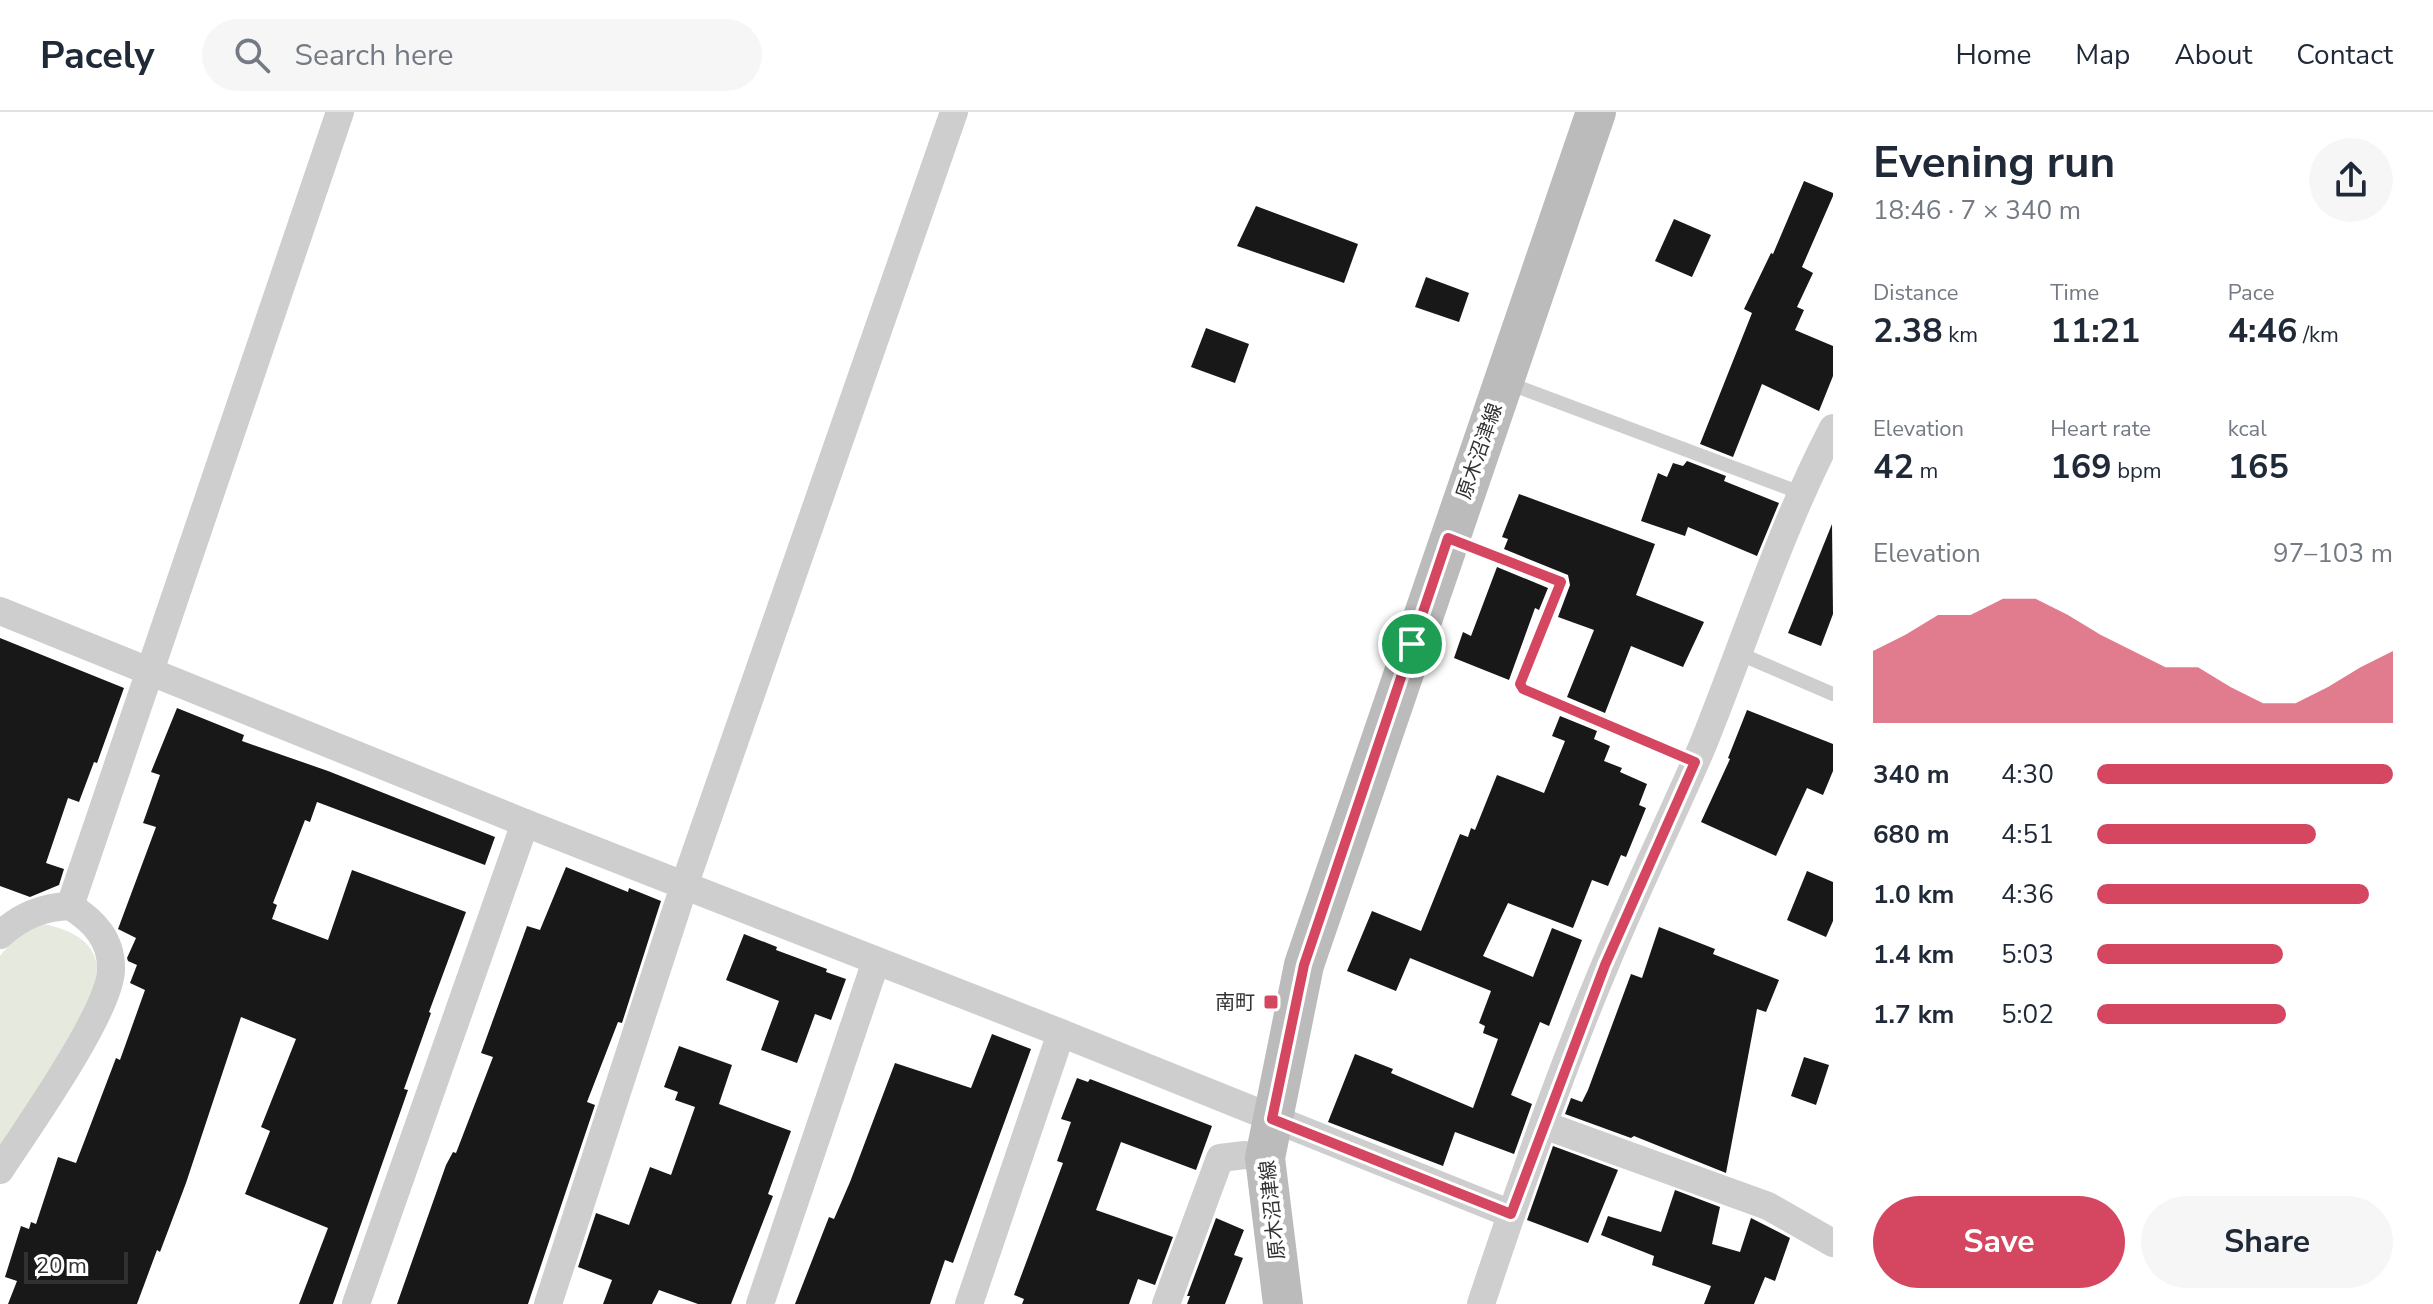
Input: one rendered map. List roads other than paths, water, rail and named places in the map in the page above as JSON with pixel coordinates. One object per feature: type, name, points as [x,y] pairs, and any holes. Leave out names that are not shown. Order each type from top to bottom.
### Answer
[{"type":"main road","name":"原木沼津線","points":[[1283,1304],[1265,1158],[1304,965],[1596,112]]},
{"type":"street","points":[[70,906],[340,112]]},
{"type":"street","points":[[548,1304],[684,886],[954,112]]},
{"type":"street","points":[[1481,1304],[1511,1214],[1605,965],[1740,654],[1801,493],[1824,467],[1833,428]]},
{"type":"street","points":[[0,611],[1511,1214]]},
{"type":"street","points":[[356,1304],[525,823]]},
{"type":"street","points":[[0,935],[31,913],[47,907],[70,906],[99,929],[106,941],[111,974],[101,1003],[75,1052],[0,1170]]},
{"type":"street","points":[[760,1304],[876,961]]},
{"type":"street","points":[[969,1304],[1061,1033]]},
{"type":"street","points":[[1544,1125],[1768,1206],[1833,1243]]},
{"type":"street","points":[[1166,1304],[1220,1158],[1245,1155],[1265,1158]]},
{"type":"lane","points":[[1503,381],[1801,493]]},
{"type":"lane","points":[[1448,538],[1561,582],[1520,684],[1523,689],[1695,762]]},
{"type":"lane","points":[[1740,654],[1833,694]]},
{"type":"place","name":"南町","points":[[1271,1002]]}]
